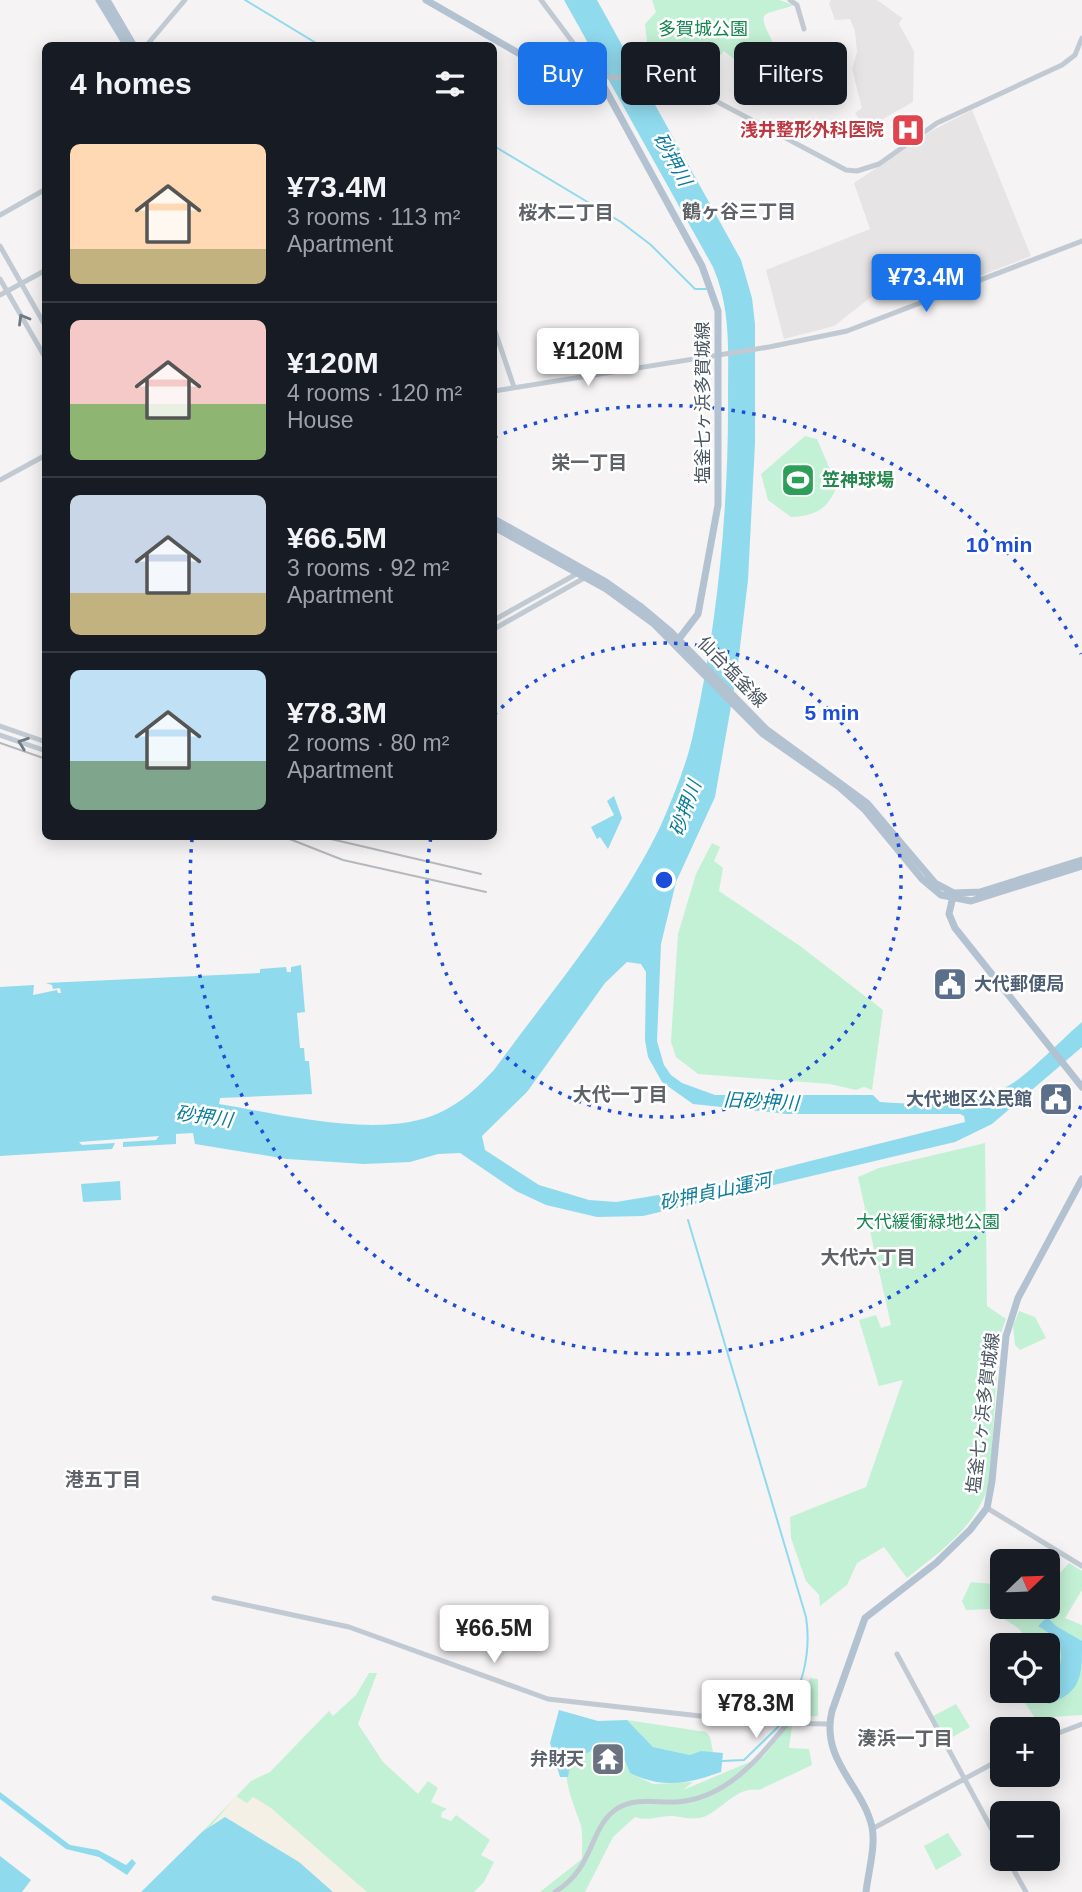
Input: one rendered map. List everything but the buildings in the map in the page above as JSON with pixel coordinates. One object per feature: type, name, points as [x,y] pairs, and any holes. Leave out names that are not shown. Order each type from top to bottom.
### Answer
[{"type":"main road","points":[[99,0],[125,42]]},
{"type":"main road","points":[[107,0],[132,42]]},
{"type":"main road","points":[[426,0],[518,53]]},
{"type":"main road","name":"塩釜七ヶ浜多賀城線","points":[[607,87],[708,279],[718,311],[722,355],[718,505],[698,614],[677,643]]},
{"type":"main road","name":"仙台塩釜線","points":[[497,521],[584,574],[677,643],[737,704],[782,741],[854,791],[880,815],[935,883],[953,896]]},
{"type":"main road","name":"仙台塩釜線","points":[[497,529],[584,574]]},
{"type":"main road","points":[[953,896],[981,892],[1082,860]]},
{"type":"main road","points":[[953,896],[971,901],[1082,866]]},
{"type":"main road","points":[[953,896],[949,914],[955,928],[1082,1087]]},
{"type":"main road","name":"塩釜七ヶ浜多賀城線","points":[[872,1829],[836,1757],[830,1724],[864,1618],[936,1563],[970,1530],[987,1508],[992,1482],[1006,1336],[1018,1298],[1082,1179]]},
{"type":"main road","points":[[866,1892],[872,1829]]},
{"type":"street","points":[[149,42],[185,0]]},
{"type":"street","points":[[541,0],[574,42]]},
{"type":"street","points":[[790,0],[797,5],[804,29]]},
{"type":"street","points":[[607,77],[674,83],[697,91],[838,168],[857,171],[879,164],[937,123],[1062,65],[1075,55],[1082,38]]},
{"type":"street","points":[[0,215],[42,192]]},
{"type":"street","points":[[497,390],[759,349],[846,331],[1082,241]]},
{"type":"street","points":[[0,246],[42,320]]},
{"type":"street","points":[[0,295],[42,272]]},
{"type":"street","points":[[0,279],[42,352]]},
{"type":"street","points":[[497,337],[514,387]]},
{"type":"street","points":[[0,480],[42,457]]},
{"type":"street","points":[[497,618],[584,574]]},
{"type":"street","points":[[497,627],[584,574]]},
{"type":"street","points":[[0,726],[42,741]]},
{"type":"street","points":[[0,735],[42,750]]},
{"type":"street","points":[[987,1508],[1082,1566]]},
{"type":"street","points":[[214,1598],[349,1627],[548,1699],[783,1724],[830,1724]]},
{"type":"street","points":[[897,1654],[990,1826]]},
{"type":"street","points":[[555,1892],[581,1870],[602,1826],[612,1812],[635,1801],[678,1802],[715,1790],[748,1770],[783,1724]]},
{"type":"street","points":[[1060,1732],[1082,1724]]},
{"type":"street","points":[[872,1829],[990,1765]]},
{"type":"street","points":[[1014,1871],[1026,1892]]},
{"type":"shaded area","points":[[831,0],[877,0],[902,18],[899,24],[914,51],[913,102],[883,119],[860,121],[855,113],[862,108],[852,69],[857,52],[855,31],[850,19],[835,20],[829,3]]},
{"type":"shaded area","points":[[972,110],[1031,256],[919,300],[894,284],[880,290],[834,326],[784,339],[766,270],[870,229],[854,183],[933,130]]},
{"type":"green space","name":"多賀城公園","points":[[652,0],[779,0],[794,5],[765,15],[765,24],[773,42],[734,42],[734,59],[724,51],[720,56],[720,42],[647,42],[645,24],[656,12]]},
{"type":"green space","name":"笠神球場","points":[[805,436],[817,439],[837,486],[830,500],[820,510],[791,517],[768,500],[761,474]]},
{"type":"green space","points":[[712,843],[720,847],[714,861],[723,868],[719,891],[800,946],[883,1010],[872,1090],[864,1087],[856,1090],[830,1084],[698,1074],[676,1057],[671,1042],[678,934],[696,874]]},
{"type":"green space","name":"大代緩衝緑地公園","points":[[985,1143],[987,1306],[1006,1319],[999,1338],[990,1480],[977,1511],[968,1524],[907,1578],[884,1547],[857,1563],[847,1585],[820,1606],[819,1595],[806,1581],[791,1538],[790,1517],[866,1487],[903,1380],[879,1386],[859,1320],[876,1315],[881,1328],[891,1325],[858,1177],[879,1168]]},
{"type":"green space","points":[[1019,1311],[1035,1317],[1046,1338],[1020,1350],[1015,1345],[1013,1326]]},
{"type":"green space","points":[[1069,1563],[1082,1571],[1082,1590],[1065,1618],[1082,1625],[1082,1715],[1034,1717],[1025,1703],[1060,1703],[1060,1633],[1022,1633],[1004,1619],[1060,1619],[1060,1573]]},
{"type":"green space","points":[[971,1582],[990,1584],[990,1610],[966,1610],[962,1601]]},
{"type":"green space","points":[[369,1673],[377,1673],[358,1724],[383,1762],[418,1794],[428,1781],[438,1788],[431,1802],[447,1809],[442,1812],[441,1817],[451,1821],[456,1815],[490,1840],[481,1855],[494,1862],[484,1882],[474,1892],[333,1892],[202,1832],[251,1781],[270,1772],[329,1711],[333,1716],[356,1695]]},
{"type":"green space","points":[[810,1678],[818,1679],[818,1716],[794,1717]]},
{"type":"green space","points":[[956,1704],[970,1727],[947,1740],[933,1716]]},
{"type":"green space","points":[[627,1720],[706,1732],[710,1737],[713,1752],[690,1755],[653,1747]]},
{"type":"green space","points":[[788,1726],[792,1726],[789,1748],[809,1749],[812,1765],[759,1790],[737,1794],[706,1816],[645,1819],[635,1817],[613,1837],[585,1892],[560,1892],[572,1881],[552,1892],[540,1892],[582,1859],[581,1826],[567,1779],[568,1760],[572,1751],[583,1754],[599,1747],[613,1748],[625,1761],[630,1773],[653,1784],[693,1782],[683,1790],[764,1756]]},
{"type":"green space","points":[[948,1833],[962,1855],[936,1870],[924,1846]]},
{"type":"sand","points":[[236,1796],[247,1803],[253,1797],[271,1808],[367,1892],[310,1892],[254,1848],[211,1826]]},
{"type":"water","points":[[564,0],[597,0],[621,43],[621,102],[607,77],[607,42],[587,42]]},
{"type":"water","points":[[623,105],[655,105],[741,260],[752,298],[755,324],[755,443],[748,580],[737,672],[715,797],[676,882],[661,944],[657,1041],[664,1065],[671,1075],[682,1083],[715,1095],[873,1095],[880,1102],[929,1104],[977,1098],[1008,1086],[1035,1066],[1082,1022],[1082,1047],[992,1124],[955,1142],[643,1216],[597,1217],[546,1205],[516,1191],[460,1153],[438,1154],[410,1162],[364,1164],[287,1159],[195,1144],[193,1133],[176,1134],[176,1144],[123,1147],[123,1142],[156,1140],[159,1136],[79,1142],[82,1145],[115,1143],[112,1149],[0,1156],[0,987],[34,985],[33,995],[57,990],[61,993],[60,988],[53,989],[52,985],[46,983],[260,973],[260,969],[286,967],[287,972],[291,972],[291,967],[301,965],[305,1012],[297,1013],[300,1048],[304,1048],[305,1061],[309,1061],[312,1094],[220,1098],[219,1104],[300,1118],[360,1125],[415,1121],[454,1105],[494,1070],[583,951],[626,888],[661,825],[688,754],[710,647],[724,519],[728,360],[726,313],[713,267]],"holes":[[[627,962],[641,964],[646,972],[645,1040],[648,1057],[662,1082],[693,1104],[787,1114],[960,1114],[964,1116],[965,1122],[707,1187],[616,1202],[589,1200],[539,1185],[485,1150],[482,1136],[527,1092],[605,983]]]},
{"type":"water","points":[[614,796],[622,818],[608,849],[600,837],[597,839],[591,827],[614,815],[607,801]]},
{"type":"water","points":[[120,1181],[121,1200],[83,1202],[81,1184]]},
{"type":"water","points":[[1045,1619],[1049,1619],[1082,1641],[1078,1681],[1068,1694],[1060,1699],[1060,1633],[1048,1633],[1038,1626]]},
{"type":"water","points":[[559,1710],[598,1721],[627,1720],[653,1747],[690,1755],[701,1751],[723,1753],[721,1772],[686,1782],[653,1781],[630,1773],[625,1761],[613,1748],[599,1747],[583,1755],[572,1751],[568,1777],[560,1777],[550,1743]]},
{"type":"water","points":[[0,1792],[70,1845],[98,1850],[126,1865],[132,1859],[136,1863],[127,1875],[99,1857],[66,1849],[0,1799]]},
{"type":"water","points":[[225,1817],[299,1862],[333,1892],[141,1892],[202,1832]]},
{"type":"water","points":[[0,1856],[31,1880],[22,1892],[0,1892]]},
{"type":"waterway","points":[[245,0],[314,42]]},
{"type":"waterway","points":[[497,148],[621,222],[651,245],[695,289],[706,289]]},
{"type":"waterway","points":[[688,1220],[806,1617],[804,1671],[783,1722]]},
{"type":"waterway","points":[[722,1761],[744,1760],[779,1726]]},
{"type":"railway","points":[[0,743],[42,758]]},
{"type":"railway","points":[[292,840],[343,860],[486,892]]},
{"type":"railway","points":[[335,840],[481,874]]},
{"type":"place","name":"浅井整形外科医院","points":[[908,130]]},
{"type":"place","name":"笠神球場","points":[[798,480]]},
{"type":"place","name":"大代郵便局","points":[[950,984]]},
{"type":"place","name":"大代地区公民館","points":[[1056,1099]]},
{"type":"place","name":"弁財天","points":[[608,1759]]},
{"type":"district","name":"鶴ヶ谷三丁目","points":[[739,211]]},
{"type":"district","name":"桜木二丁目","points":[[566,212]]},
{"type":"district","name":"栄一丁目","points":[[589,462]]},
{"type":"district","name":"大代一丁目","points":[[620,1094]]},
{"type":"district","name":"大代六丁目","points":[[868,1257]]},
{"type":"district","name":"港五丁目","points":[[103,1479]]},
{"type":"district","name":"湊浜一丁目","points":[[905,1738]]},
{"type":"water label","name":"砂押川","points":[[673,159]]},
{"type":"water label","name":"砂押川","points":[[685,808]]},
{"type":"water label","name":"旧砂押川","points":[[761,1101]]},
{"type":"water label","name":"砂押川","points":[[204,1116]]},
{"type":"water label","name":"砂押貞山運河","points":[[715,1191]]}]
